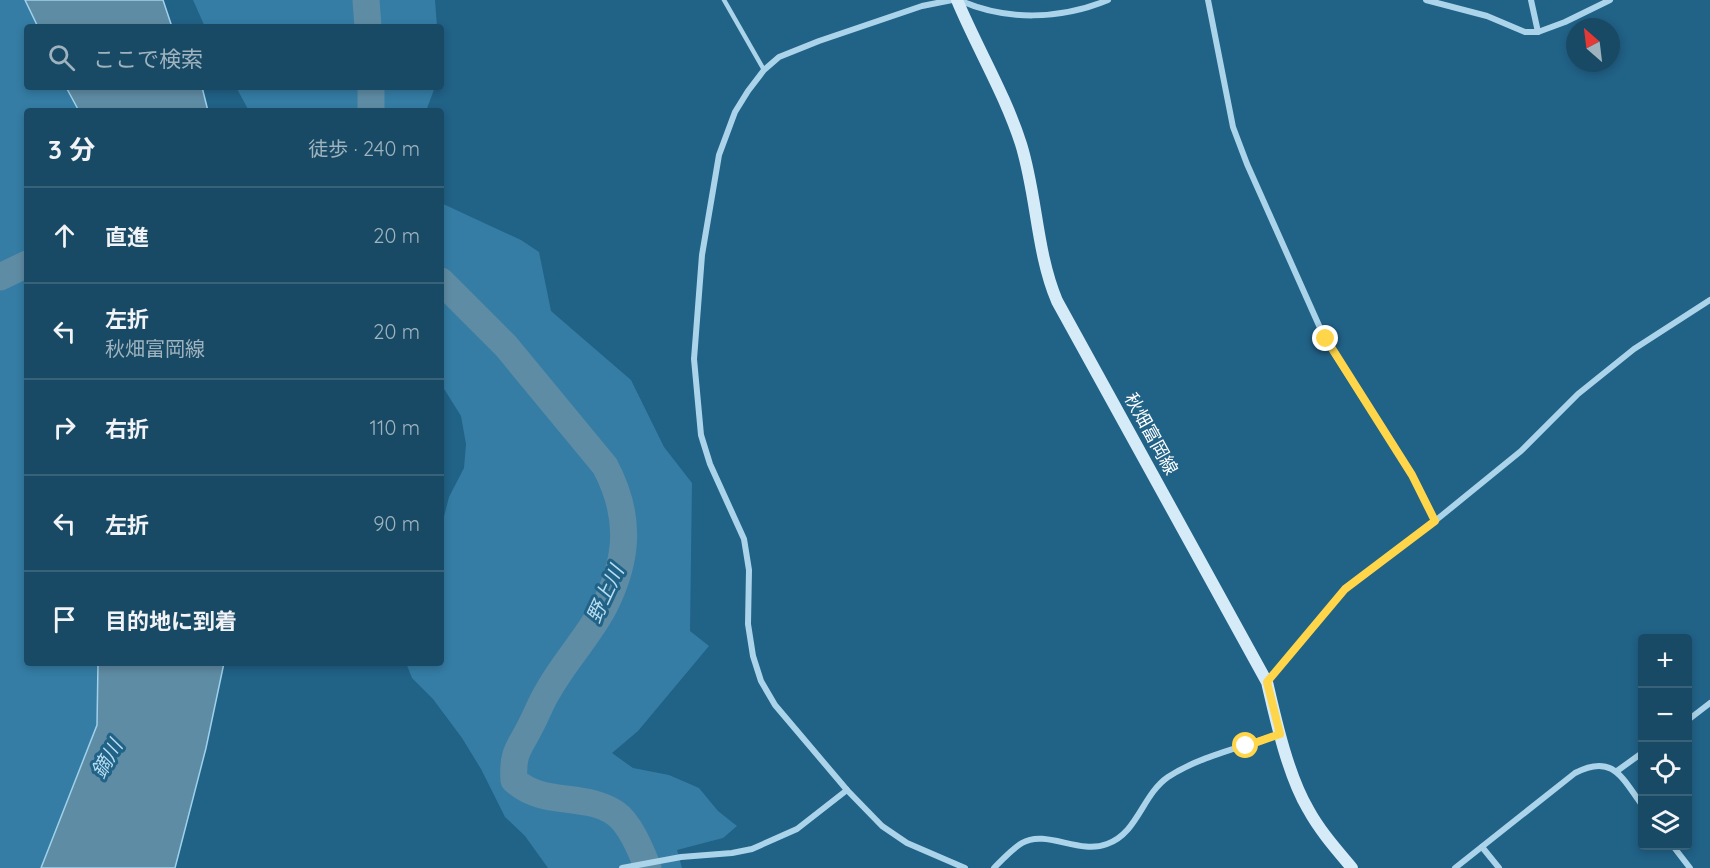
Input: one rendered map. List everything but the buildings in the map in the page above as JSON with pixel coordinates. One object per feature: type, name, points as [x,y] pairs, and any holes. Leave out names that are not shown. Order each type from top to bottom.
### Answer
[{"type":"main road","name":"秋畑富岡線","points":[[958,0],[1021,144],[1045,266],[1057,301],[1267,682],[1280,734],[1307,807],[1323,833],[1352,868]]},
{"type":"street","points":[[952,0],[922,6],[819,40],[779,57],[764,70],[735,112],[719,155],[702,255],[694,358],[701,435],[710,464],[744,539],[749,570],[748,624],[760,681],[775,705],[847,790],[882,826],[907,843],[965,868]]},
{"type":"street","points":[[958,0],[977,8],[1024,17],[1067,13],[1108,0]]},
{"type":"street","points":[[1208,0],[1233,127],[1247,164],[1326,339],[1412,475],[1435,521]]},
{"type":"street","points":[[1426,0],[1487,16],[1525,32],[1538,32],[1565,22],[1610,0]]},
{"type":"street","points":[[1531,0],[1538,32]]},
{"type":"street","points":[[1267,682],[1345,589],[1521,452],[1578,394],[1634,349],[1710,300]]},
{"type":"street","points":[[1692,717],[1710,703]]},
{"type":"street","points":[[994,868],[1023,842],[1044,839],[1083,847],[1108,844],[1125,833],[1167,778],[1195,763],[1280,734]]},
{"type":"street","points":[[1617,771],[1638,756]]},
{"type":"street","points":[[1455,868],[1575,773],[1587,767],[1606,765],[1617,771],[1638,800]]},
{"type":"street","points":[[622,868],[681,857],[752,849],[797,829],[847,790]]},
{"type":"street","points":[[1482,847],[1499,868]]},
{"type":"street","points":[[1676,850],[1690,868]]},
{"type":"lane","points":[[724,0],[764,70]]},
{"type":"shaded area","points":[[0,0],[128,0],[140,24],[24,24],[24,90],[157,90],[154,108],[24,108],[24,666],[139,666],[96,868],[0,868]]},
{"type":"shaded area","points":[[193,0],[435,0],[437,24],[204,24]]},
{"type":"shaded area","points":[[238,90],[434,90],[427,108],[247,108]]},
{"type":"shaded area","points":[[444,204],[521,240],[539,252],[551,311],[631,380],[664,447],[692,483],[690,631],[709,646],[638,731],[612,753],[633,768],[669,775],[699,788],[718,811],[737,826],[723,838],[677,850],[682,868],[548,868],[525,836],[505,817],[481,769],[462,738],[433,699],[412,678],[407,666],[444,666],[444,516],[449,497],[464,468],[466,444],[461,416],[444,389]]},
{"type":"water","points":[[25,0],[163,0],[171,24],[37,24]]},
{"type":"water","points":[[68,90],[203,90],[207,108],[77,108]]},
{"type":"water","name":"鏑川","points":[[98,666],[223,666],[206,748],[175,868],[41,868],[97,725]]},
{"type":"waterway","name":"野上川","points":[[366,0],[368,24]]},
{"type":"waterway","name":"野上川","points":[[371,90],[371,108]]},
{"type":"waterway","points":[[0,277],[24,265]]},
{"type":"waterway","name":"野上川","points":[[444,284],[506,346],[605,466],[623,519],[622,554],[612,589],[598,618],[543,699],[518,750],[514,762],[514,780],[537,794],[590,803],[615,813],[626,823],[648,868]]},
{"type":"route","points":[[1246,746],[1280,734],[1267,682],[1345,589],[1435,521],[1412,475],[1326,339]]}]
